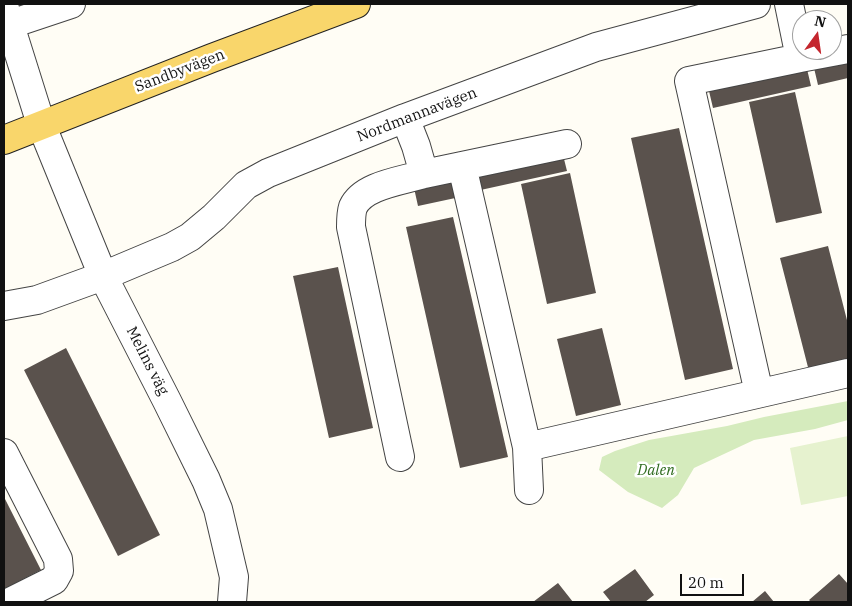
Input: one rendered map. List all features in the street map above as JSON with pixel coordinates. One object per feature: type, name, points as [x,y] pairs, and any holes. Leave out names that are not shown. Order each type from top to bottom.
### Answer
[{"type":"main road","name":"Sandbyvägen","points":[[4,140],[41,124],[356,4]]},
{"type":"street","points":[[7,15],[71,4]]},
{"type":"street","name":"Nordmannavägen","points":[[4,306],[37,300],[103,276],[172,247],[190,237],[214,217],[246,185],[268,173],[405,118],[596,47],[756,4]]},
{"type":"street","points":[[789,4],[792,19]]},
{"type":"street","name":"Melins väg","points":[[7,15],[41,124],[103,276],[167,401],[215,502],[234,577],[232,602]]},
{"type":"street","points":[[759,393],[689,81],[792,60]]},
{"type":"street","points":[[405,118],[424,174]]},
{"type":"street","points":[[400,457],[351,227],[353,207],[365,192],[374,188],[424,174],[566,144]]},
{"type":"street","points":[[462,166],[527,447],[529,490]]},
{"type":"street","points":[[527,447],[848,373]]},
{"type":"street","points":[[4,453],[58,559],[59,571],[54,580],[10,602]]},
{"type":"green space","name":"Dalen","points":[[848,401],[848,420],[815,429],[754,440],[694,468],[678,495],[662,508],[628,492],[599,470],[602,457],[649,440]]},
{"type":"green space","points":[[848,436],[848,496],[801,505],[790,448]]},
{"type":"building","points":[[848,61],[848,78],[818,85],[814,68]]},
{"type":"building","points":[[807,69],[811,86],[713,108],[709,91]]},
{"type":"building","points":[[795,92],[822,213],[776,223],[749,102]]},
{"type":"building","points":[[679,128],[733,369],[685,380],[631,138]]},
{"type":"building","points":[[563,155],[567,171],[476,191],[473,176]]},
{"type":"building","points":[[570,173],[596,293],[547,304],[521,184]]},
{"type":"building","points":[[456,179],[460,197],[418,206],[414,188]]},
{"type":"building","points":[[453,217],[508,457],[460,468],[406,227]]},
{"type":"building","points":[[828,246],[848,324],[848,370],[811,379],[780,258]]},
{"type":"building","points":[[338,267],[373,428],[329,438],[293,276]]},
{"type":"building","points":[[602,328],[621,405],[576,416],[557,339]]},
{"type":"building","points":[[66,348],[160,535],[118,556],[24,370]]},
{"type":"building","points":[[4,497],[41,570],[4,589]]},
{"type":"building","points":[[635,569],[654,595],[645,602],[611,602],[603,592]]},
{"type":"building","points":[[839,574],[848,584],[848,602],[811,602],[809,600]]},
{"type":"building","points":[[558,583],[573,602],[533,602]]},
{"type":"building","points":[[765,591],[774,602],[752,602]]}]
